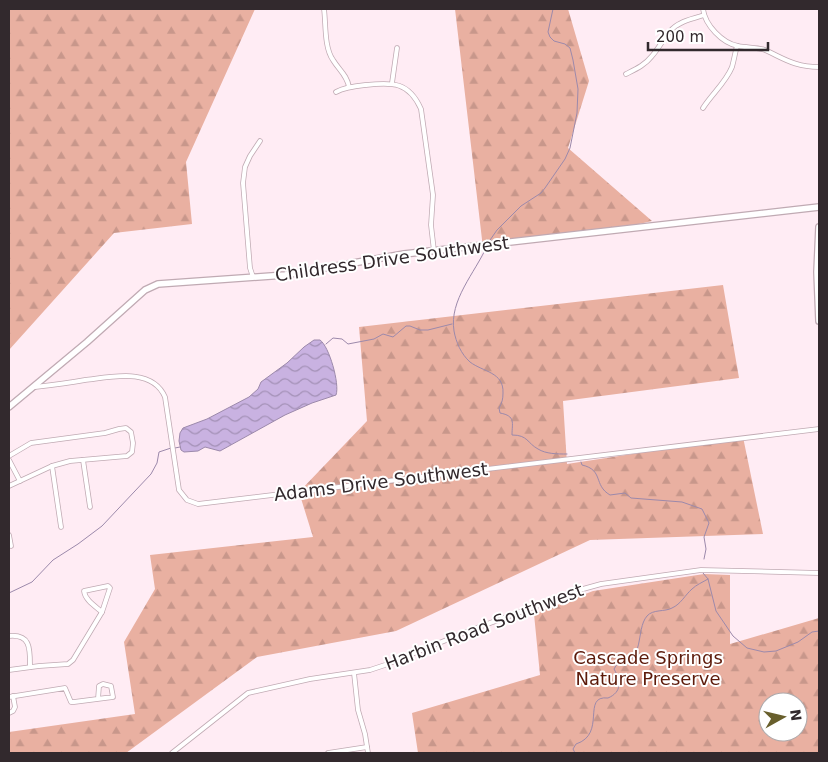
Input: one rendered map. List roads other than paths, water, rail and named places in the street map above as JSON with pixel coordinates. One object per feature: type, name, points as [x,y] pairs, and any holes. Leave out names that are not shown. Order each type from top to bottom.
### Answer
[{"type":"street","points":[[324,9],[329,51],[333,60],[346,76],[349,87]]},
{"type":"street","points":[[703,9],[704,15],[712,29],[727,42],[737,46],[763,49],[795,65],[819,67]]},
{"type":"street","points":[[626,74],[644,65],[676,26],[704,15]]},
{"type":"street","points":[[703,108],[732,67],[737,46]]},
{"type":"street","points":[[392,82],[396,48]]},
{"type":"street","points":[[336,92],[349,87],[392,82],[410,92],[417,100],[421,109],[434,195],[432,225],[434,251]]},
{"type":"street","points":[[252,277],[243,183],[245,167],[260,141]]},
{"type":"street","name":"Childress Drive Southwest","points":[[9,407],[35,387],[150,286],[158,284],[312,271],[434,251],[819,207]]},
{"type":"street","points":[[819,227],[817,272],[819,321]]},
{"type":"street","name":"Adams Drive Southwest","points":[[35,387],[124,376],[141,378],[157,385],[162,390],[165,398],[180,490],[187,500],[198,504],[819,429]]},
{"type":"street","points":[[9,456],[31,443],[126,428],[131,432],[133,443],[132,452],[127,456],[83,460],[52,466],[9,486]]},
{"type":"street","points":[[9,460],[20,481]]},
{"type":"street","points":[[83,460],[90,507]]},
{"type":"street","points":[[52,466],[61,527]]},
{"type":"street","points":[[9,535],[10,546]]},
{"type":"street","name":"Harbin Road Southwest","points":[[175,752],[248,693],[385,665],[583,589],[601,584],[701,570],[819,573]]},
{"type":"street","points":[[9,670],[68,664],[73,660],[102,612],[110,588],[108,586],[84,591],[88,600],[102,612]]},
{"type":"street","points":[[9,636],[24,638],[27,642],[30,667]]},
{"type":"street","points":[[354,672],[358,710],[368,753]]},
{"type":"street","points":[[9,712],[13,711],[15,707],[11,697],[65,688],[71,702],[98,699],[113,697],[111,686],[103,684],[99,686],[98,699]]},
{"type":"street","points":[[328,753],[367,747]]},
{"type":"water","points":[[314,340],[320,340],[330,357],[335,374],[336,395],[285,415],[220,451],[205,447],[198,451],[184,452],[181,450],[179,441],[183,428],[207,419],[249,397],[258,389],[261,382]]},
{"type":"waterway","points":[[488,243],[497,230],[521,206],[541,193],[565,159],[570,148],[577,113],[578,89],[570,48],[565,44],[554,41],[548,32],[553,9]]},
{"type":"waterway","points":[[487,246],[464,287],[455,308],[453,320],[458,344],[470,362],[492,373],[500,381],[503,393],[499,408],[500,413],[511,418],[512,435],[521,436],[541,451],[567,454]]},
{"type":"waterway","points":[[326,344],[333,338],[342,339],[348,344],[374,339],[383,334],[393,337],[406,326],[428,330],[452,324]]},
{"type":"waterway","points":[[175,448],[180,447]]},
{"type":"waterway","points":[[9,593],[32,582],[53,560],[102,526],[151,474],[157,463],[159,452],[171,448]]},
{"type":"waterway","points":[[581,462],[582,465],[593,470],[602,487],[610,495],[625,493],[631,498],[682,502],[702,509],[709,523],[704,537],[706,549],[704,559]]},
{"type":"waterway","points":[[703,573],[708,579],[716,611],[733,636],[747,648],[764,652],[776,651],[798,642],[812,632],[819,631]]},
{"type":"waterway","points":[[575,753],[573,749],[576,744],[585,739],[590,732],[596,703],[600,699],[608,698],[616,693],[619,682],[614,669],[617,664],[632,658],[636,652],[643,622],[647,616],[652,612],[675,606],[690,591],[708,579]]},
{"type":"park label","name":"Cascade Springs Nature Preserve","points":[[648,668]]}]
